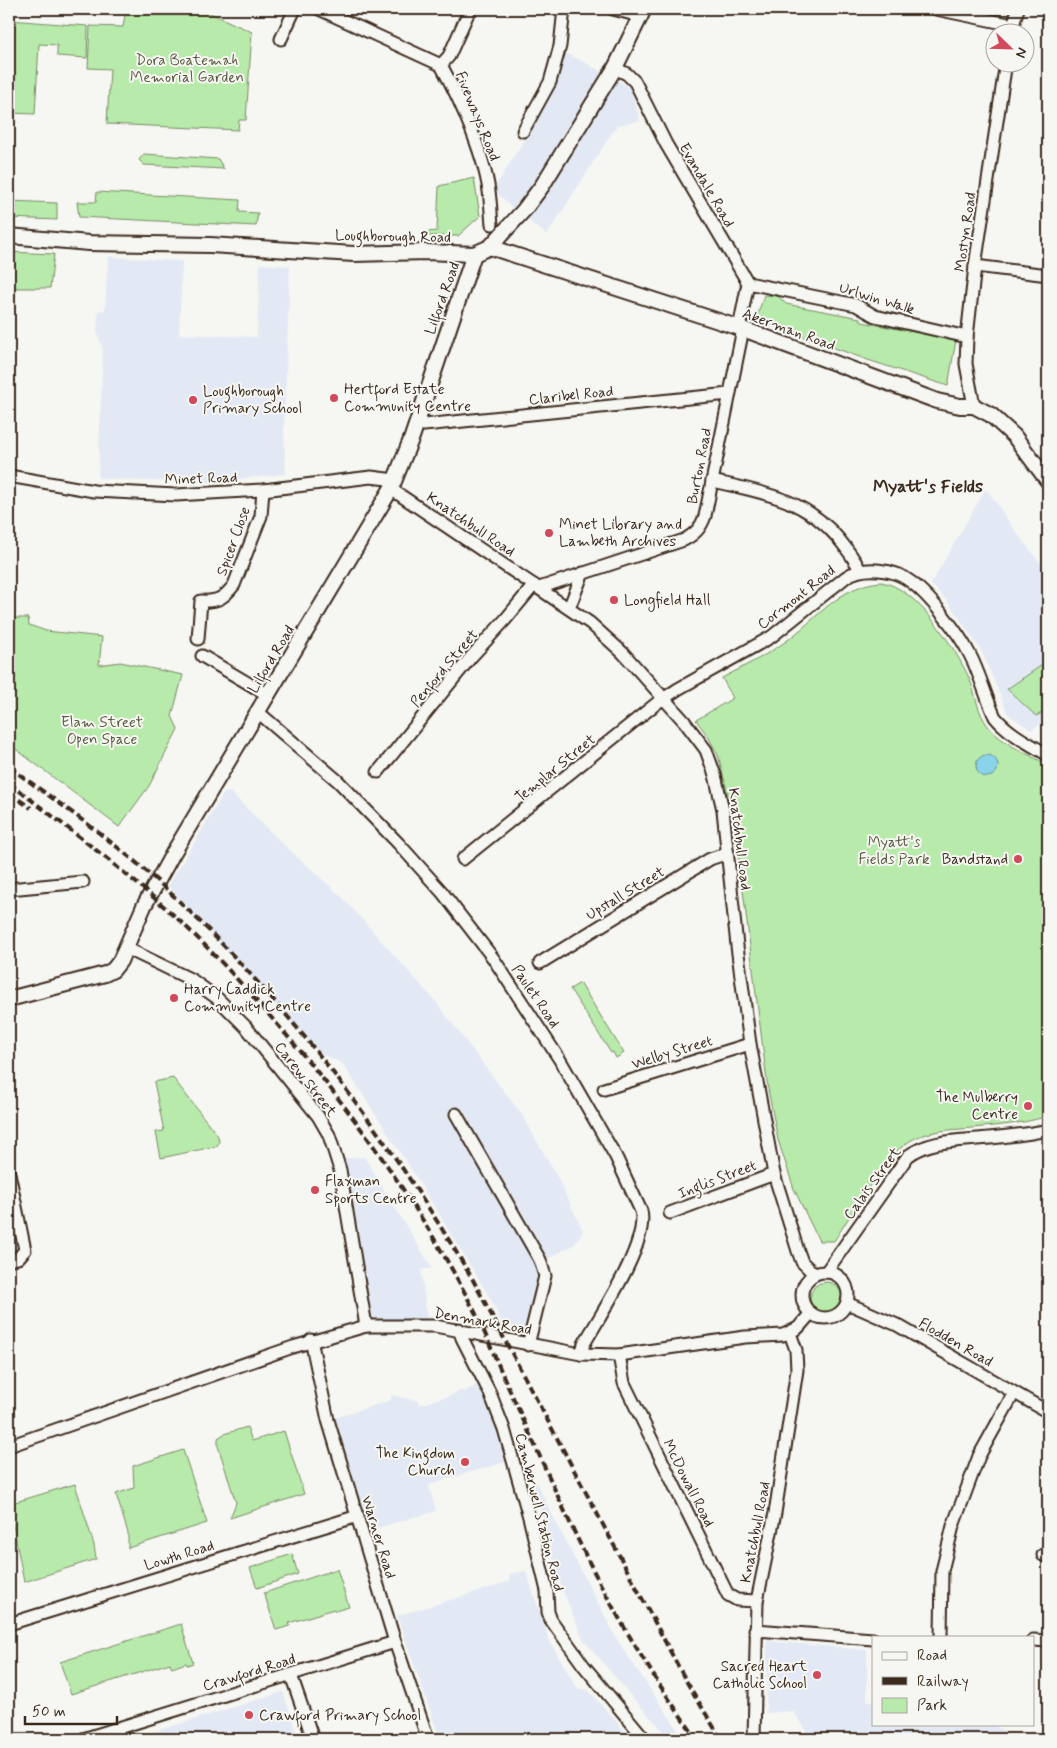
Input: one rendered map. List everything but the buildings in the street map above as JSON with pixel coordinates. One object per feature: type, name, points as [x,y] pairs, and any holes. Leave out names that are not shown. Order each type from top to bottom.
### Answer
[{"type":"street","points":[[281,39],[295,9]]},
{"type":"street","name":"Fiveways Road","points":[[319,9],[441,65],[472,132],[490,200],[492,224]]},
{"type":"street","points":[[441,65],[449,56],[470,9]]},
{"type":"street","points":[[524,131],[550,82],[560,46],[564,9]]},
{"type":"street","points":[[613,9],[636,15],[643,12]]},
{"type":"street","points":[[936,9],[988,22]]},
{"type":"street","points":[[1014,22],[1018,9]]},
{"type":"street","name":"Loughborough Road","points":[[9,236],[89,243],[210,245],[354,254],[426,252],[474,254],[490,247],[524,210],[542,186],[615,68],[643,12]]},
{"type":"street","name":"Evandale Road","points":[[615,68],[628,74],[635,82],[666,144],[748,283]]},
{"type":"street","name":"Mostyn Road","points":[[974,406],[966,364],[967,337],[975,266],[1004,72]]},
{"type":"street","name":"Akerman Road","points":[[490,247],[741,328],[937,401],[960,406],[974,406],[991,415],[1006,428],[1048,481]]},
{"type":"street","name":"Lilford Road","points":[[9,999],[110,973],[118,965],[153,889],[393,484],[417,423],[474,254]]},
{"type":"street","points":[[975,266],[1048,275]]},
{"type":"street","points":[[741,328],[748,283]]},
{"type":"street","name":"Urlwin Walk","points":[[748,283],[856,304],[875,316],[967,337]]},
{"type":"street","name":"Burton Road","points":[[537,587],[684,540],[696,532],[705,516],[741,328]]},
{"type":"street","name":"Claribel Road","points":[[417,423],[424,425],[729,394]]},
{"type":"street","name":"Minet Road","points":[[9,476],[94,491],[176,495],[263,490],[371,477],[393,484]]},
{"type":"street","points":[[712,480],[777,496],[804,508],[820,519],[836,535],[855,560],[860,570]]},
{"type":"street","name":"Knatchbull Road","points":[[393,484],[590,623],[611,641],[664,698],[706,750],[715,775],[723,810],[737,946],[750,1044],[774,1174],[802,1262],[814,1274]]},
{"type":"street","name":"Spicer Close","points":[[198,638],[201,601],[214,602],[227,594],[234,585],[261,516],[263,490]]},
{"type":"street","name":"Cormont Road","points":[[664,698],[771,637],[846,577],[860,570],[878,571],[904,577],[916,586],[949,624],[970,653],[995,717],[1012,733],[1048,755]]},
{"type":"street","points":[[569,608],[582,573]]},
{"type":"street","name":"Penford Street","points":[[378,772],[471,657],[537,587]]},
{"type":"street","points":[[202,656],[268,695]]},
{"type":"street","name":"Templar Street","points":[[464,859],[664,698]]},
{"type":"street","name":"Paulet Road","points":[[258,712],[338,781],[442,892],[496,964],[560,1060],[616,1156],[641,1211],[643,1218],[642,1231],[626,1270],[584,1344],[581,1354]]},
{"type":"street","name":"Upstall Street","points":[[540,963],[710,858],[728,853]]},
{"type":"street","points":[[9,889],[83,882]]},
{"type":"street","name":"Carew Street","points":[[126,948],[192,980],[217,998],[246,1027],[318,1116],[329,1135],[340,1170],[366,1326]]},
{"type":"street","name":"Welby Street","points":[[604,1089],[750,1044]]},
{"type":"street","points":[[456,1114],[544,1269],[545,1276],[528,1345]]},
{"type":"street","name":"Calais Street","points":[[826,1272],[908,1156],[917,1149],[939,1142],[1026,1134],[1048,1130]]},
{"type":"street","points":[[9,1173],[25,1250],[18,1258],[9,1260]]},
{"type":"street","name":"Inglis Street","points":[[670,1213],[774,1174]]},
{"type":"street","points":[[826,1272],[837,1275],[845,1282],[848,1292],[847,1303],[840,1313],[828,1318],[817,1316],[811,1313],[804,1303],[803,1291],[808,1280],[814,1274],[826,1272]]},
{"type":"street","name":"Flodden Road","points":[[847,1303],[896,1325],[1048,1412]]},
{"type":"street","points":[[790,1332],[802,1324],[811,1313]]},
{"type":"street","name":"Denmark Road","points":[[9,1446],[311,1340],[366,1326],[426,1325],[459,1329],[528,1345],[581,1354],[619,1355],[745,1337],[783,1335],[790,1332]]},
{"type":"street","name":"Camberwell Station Road","points":[[459,1329],[490,1393],[504,1429],[529,1517],[547,1591],[548,1612],[551,1620],[584,1666],[645,1739]]},
{"type":"street","name":"Knatchbull Road","points":[[754,1739],[756,1602],[775,1513],[796,1379],[797,1359],[790,1332]]},
{"type":"street","name":"Warner Road","points":[[311,1340],[328,1420],[395,1642],[428,1739]]},
{"type":"street","name":"McDowall Road","points":[[619,1355],[624,1383],[728,1595],[737,1600],[756,1602]]},
{"type":"street","points":[[941,1636],[942,1571],[953,1526],[980,1456],[1014,1393]]},
{"type":"street","name":"Lowth Road","points":[[9,1624],[358,1516]]},
{"type":"street","points":[[755,1630],[872,1638]]},
{"type":"street","points":[[1034,1640],[1048,1641]]},
{"type":"street","name":"Crawford Road","points":[[83,1739],[395,1642]]},
{"type":"street","points":[[291,1675],[313,1739]]},
{"type":"shaded area","points":[[565,53],[631,88],[640,121],[617,125],[547,235],[513,209],[494,189],[541,112]]},
{"type":"shaded area","name":"Loughborough Primary School","points":[[108,257],[182,261],[179,334],[257,337],[260,264],[290,266],[284,432],[286,474],[210,482],[98,478],[103,349],[97,333],[98,311],[105,310]]},
{"type":"shaded area","points":[[985,490],[988,491],[1016,532],[1048,573],[1048,720],[1031,730],[1008,714],[981,650],[948,602],[931,584]]},
{"type":"shaded area","points":[[230,792],[285,846],[341,896],[436,1002],[522,1115],[556,1175],[583,1231],[575,1244],[549,1258],[540,1268],[527,1328],[503,1326],[490,1298],[418,1180],[343,1064],[321,1054],[168,886],[224,793]]},
{"type":"shaded area","points":[[364,1157],[432,1268],[421,1270],[428,1326],[366,1326],[337,1159]]},
{"type":"shaded area","points":[[483,1382],[513,1460],[433,1483],[429,1486],[436,1511],[363,1532],[328,1420],[391,1400],[391,1395],[418,1401],[418,1405],[452,1395],[462,1390],[463,1392]]},
{"type":"shaded area","points":[[536,1481],[619,1643],[684,1739],[670,1739],[583,1639],[561,1586],[533,1483]]},
{"type":"shaded area","points":[[526,1571],[549,1640],[577,1688],[588,1690],[632,1739],[440,1739],[397,1616],[490,1588],[510,1581],[509,1574]]},
{"type":"shaded area","name":"Sacred Heart Catholic School","points":[[767,1641],[867,1650],[867,1701],[872,1701],[872,1726],[995,1726],[1005,1731],[1010,1739],[812,1739],[793,1711],[766,1713]]},
{"type":"shaded area","name":"Crawford Primary School","points":[[283,1692],[299,1739],[130,1739]]},
{"type":"green space","name":"Dora Boatemah Memorial Garden","points":[[126,9],[201,9],[252,32],[246,120],[239,120],[238,130],[107,124],[110,69],[88,68],[90,26],[123,27]]},
{"type":"green space","points":[[9,20],[88,26],[87,58],[57,56],[57,45],[39,44],[35,114],[9,113]]},
{"type":"green space","points":[[144,154],[218,159],[224,169],[144,165],[139,160]]},
{"type":"green space","points":[[474,178],[480,216],[458,236],[428,236],[428,232],[437,231],[439,186]]},
{"type":"green space","points":[[97,192],[240,200],[239,212],[258,213],[256,226],[79,217],[77,202],[96,202]]},
{"type":"green space","points":[[9,201],[57,203],[57,220],[9,218]]},
{"type":"green space","points":[[9,252],[54,254],[50,288],[9,288]]},
{"type":"green space","points":[[764,295],[778,296],[786,304],[860,318],[862,322],[956,340],[948,386],[865,359],[760,321],[758,314]]},
{"type":"green space","name":"Myatt's Fields Park","points":[[881,582],[895,586],[908,595],[934,621],[964,667],[984,720],[989,728],[1004,741],[1048,765],[1048,1116],[1016,1123],[942,1131],[910,1141],[889,1160],[879,1173],[834,1241],[819,1241],[794,1189],[778,1140],[768,1089],[734,819],[718,755],[696,720],[733,698],[722,678],[762,657],[785,642],[841,596],[866,584]]},
{"type":"green space","name":"Elam Street Open Space","points":[[9,618],[28,618],[29,625],[46,631],[102,637],[99,665],[120,662],[183,675],[172,716],[178,729],[149,786],[119,827],[9,744]]},
{"type":"green space","points":[[1048,661],[1048,710],[1036,716],[1007,689]]},
{"type":"green space","points":[[580,983],[624,1053],[616,1058],[570,989]]},
{"type":"green space","points":[[173,1078],[218,1136],[219,1142],[217,1146],[161,1158],[156,1132],[164,1131],[154,1082]]},
{"type":"green space","points":[[826,1282],[832,1283],[837,1287],[841,1292],[841,1304],[837,1309],[832,1313],[826,1314],[820,1313],[815,1309],[811,1304],[810,1298],[811,1292],[815,1287],[820,1283]]},
{"type":"green space","points":[[247,1427],[252,1441],[284,1431],[304,1494],[230,1518],[236,1503],[218,1446],[218,1438],[224,1434]]},
{"type":"green space","points":[[183,1450],[207,1523],[128,1548],[128,1533],[116,1494],[134,1488],[133,1466]]},
{"type":"green space","points":[[75,1484],[94,1545],[96,1559],[24,1582],[9,1504]]},
{"type":"green space","points":[[292,1554],[298,1574],[257,1588],[250,1568]]},
{"type":"green space","points":[[337,1569],[349,1607],[335,1611],[334,1609],[289,1623],[290,1626],[276,1630],[264,1593]]},
{"type":"green space","points":[[181,1624],[193,1663],[187,1665],[186,1663],[172,1668],[170,1663],[71,1694],[60,1662]]},
{"type":"water","points":[[987,755],[995,758],[998,766],[995,774],[987,777],[979,774],[976,766],[979,758]]},
{"type":"railway","points":[[9,767],[127,855],[164,887],[209,931],[293,1023],[370,1122],[440,1226],[473,1280],[685,1679],[721,1739]]},
{"type":"railway","points":[[9,783],[129,877],[197,937],[276,1023],[333,1091],[359,1126],[410,1199],[455,1275],[476,1314],[585,1555],[614,1610],[646,1663],[697,1739]]},
{"type":"railway","points":[[9,793],[31,808]]},
{"type":"place","name":"Hertford Estate Community Centre","points":[[334,398]]},
{"type":"place","name":"Loughborough Primary School","points":[[193,400]]},
{"type":"place","name":"Minet Library and Lambeth Archives","points":[[549,533]]},
{"type":"place","name":"Longfield Hall","points":[[614,600]]},
{"type":"place","name":"Bandstand","points":[[1018,859]]},
{"type":"place","name":"Harry Caddick Community Centre","points":[[174,998]]},
{"type":"place","name":"The Mulberry Centre","points":[[1028,1106]]},
{"type":"place","name":"Flaxman Sports Centre","points":[[315,1190]]},
{"type":"place","name":"The Kingdom Church","points":[[465,1462]]},
{"type":"place","name":"Sacred Heart Catholic School","points":[[817,1675]]},
{"type":"place","name":"Crawford Primary School","points":[[249,1715]]},
{"type":"district","name":"Myatt's Fields","points":[[928,486]]}]
